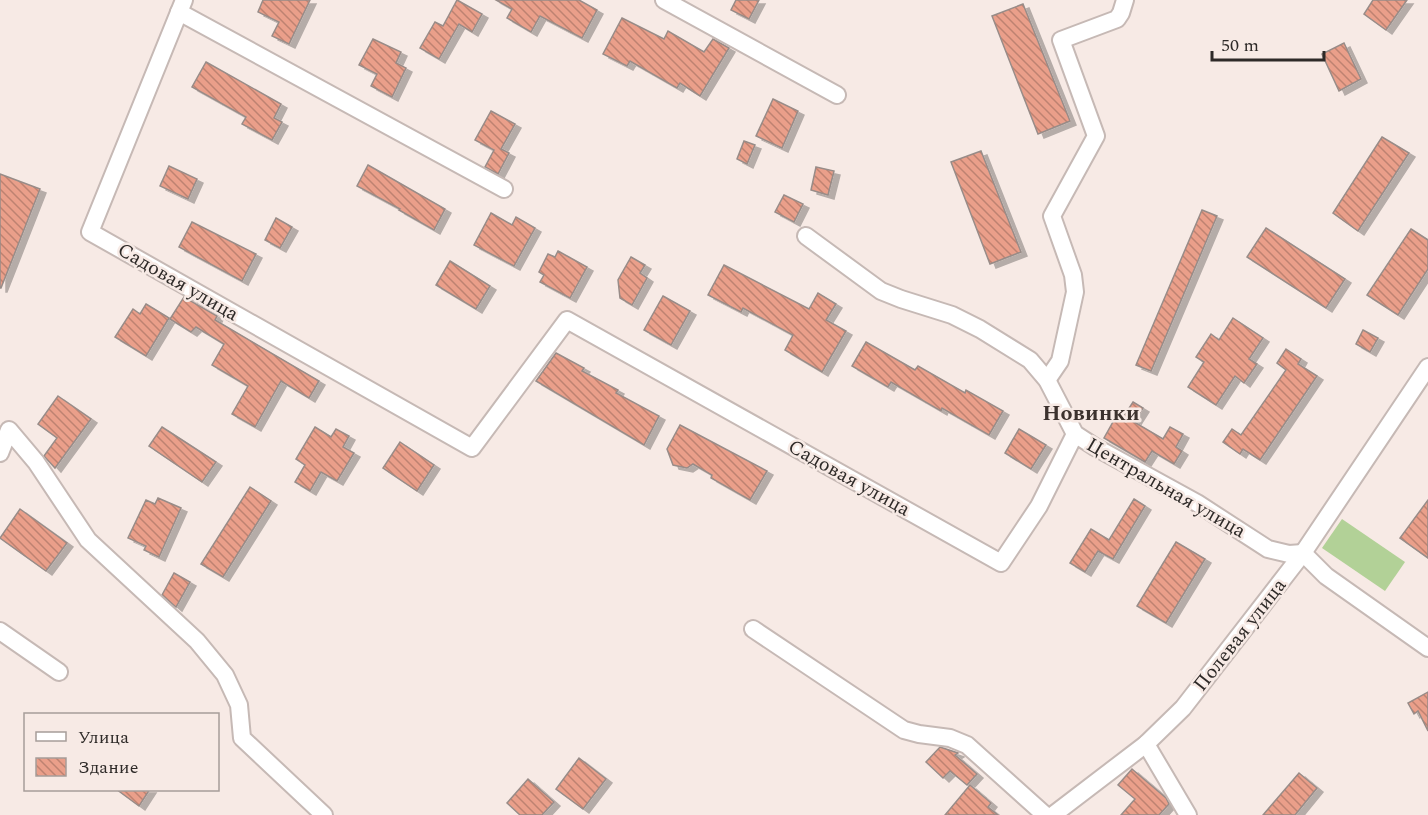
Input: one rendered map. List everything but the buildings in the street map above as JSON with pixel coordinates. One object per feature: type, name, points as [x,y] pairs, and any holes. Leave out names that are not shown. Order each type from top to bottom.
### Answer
[{"type":"street","points":[[664,0],[837,95]]},
{"type":"street","points":[[1047,380],[1060,361],[1074,292],[1073,275],[1052,216],[1096,136],[1061,40],[1117,19],[1125,0]]},
{"type":"street","name":"Садовая улица","points":[[504,189],[182,6],[90,232],[472,448],[567,321],[1001,563],[1039,506],[1075,434]]},
{"type":"street","name":"Центральная улица","points":[[806,236],[881,291],[952,315],[980,329],[1030,360],[1047,380],[1075,434],[1197,503],[1268,549],[1289,554],[1303,553]]},
{"type":"street","points":[[1428,367],[1303,553],[1326,576],[1428,648]]},
{"type":"street","points":[[0,453],[9,430],[36,462],[88,540],[197,641],[225,675],[239,705],[242,738],[324,815]]},
{"type":"street","name":"Полевая улица","points":[[1053,815],[1146,744],[1183,708],[1303,553]]},
{"type":"street","points":[[753,629],[904,730],[950,738],[967,745],[1045,815]]},
{"type":"street","points":[[0,631],[59,672]]},
{"type":"street","points":[[1146,744],[1188,815]]},
{"type":"green space","points":[[1342,519],[1405,562],[1385,591],[1322,548]]},
{"type":"district","name":"Новинки","points":[[1091,413]]}]
